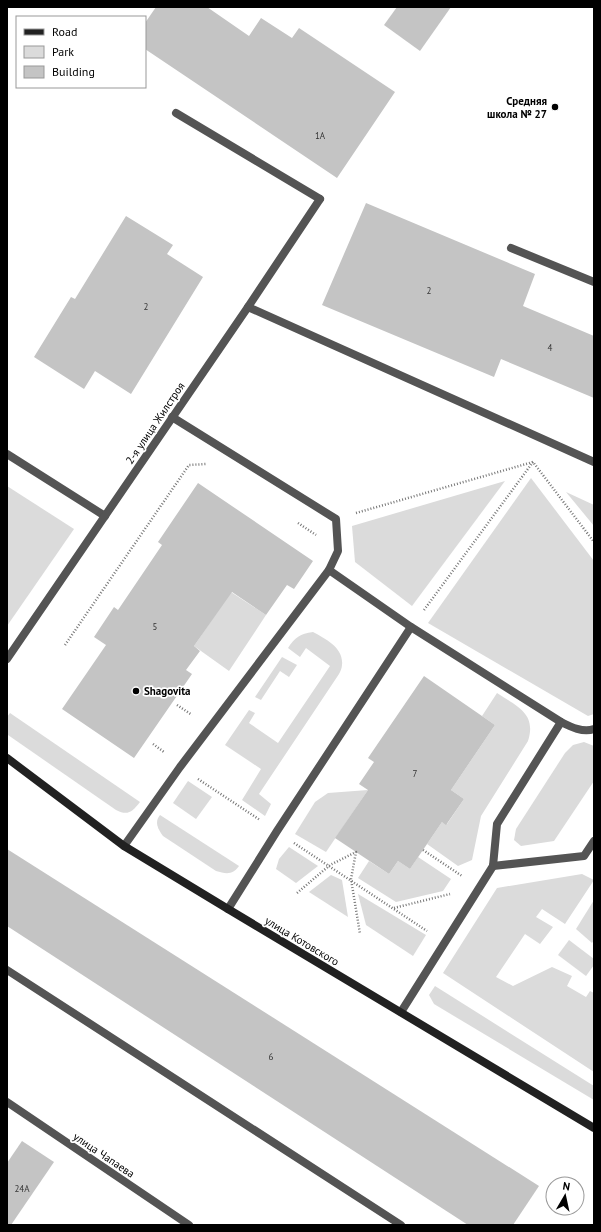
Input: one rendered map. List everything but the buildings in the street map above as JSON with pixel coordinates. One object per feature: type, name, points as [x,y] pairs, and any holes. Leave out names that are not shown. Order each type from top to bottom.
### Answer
[{"type":"street","name":"2-я улица Жилстроя","points":[[7,659],[248,307],[320,199],[176,113]]},
{"type":"street","points":[[511,248],[594,282]]},
{"type":"street","points":[[248,307],[594,462]]},
{"type":"street","points":[[124,846],[180,767],[328,570],[338,551],[336,519],[172,417]]},
{"type":"street","points":[[7,454],[105,516]]},
{"type":"street","points":[[328,570],[411,627],[561,722],[575,728],[589,730],[594,729]]},
{"type":"street","points":[[228,910],[277,831],[411,627]]},
{"type":"street","points":[[401,1012],[479,887],[494,866],[497,824],[561,722]]},
{"type":"street","name":"улица Котовского","points":[[7,758],[124,846],[228,910],[594,1128]]},
{"type":"street","points":[[494,866],[584,856],[594,841]]},
{"type":"street","points":[[7,970],[401,1225]]},
{"type":"street","name":"улица Чапаева","points":[[7,1102],[189,1225]]},
{"type":"path","points":[[411,627],[533,462],[545,441]]},
{"type":"path","points":[[153,744],[169,756],[180,767],[330,865],[444,943]]},
{"type":"path","points":[[423,850],[479,887]]},
{"type":"path","points":[[298,893],[330,865],[356,852],[351,879],[360,934]]},
{"type":"path","points":[[394,908],[479,887]]},
{"type":"green space","points":[[531,478],[594,561],[594,714],[588,716],[428,623]]},
{"type":"green space","points":[[505,481],[412,606],[355,562],[352,526]]},
{"type":"green space","points":[[7,486],[74,529],[7,626]]},
{"type":"green space","points":[[566,492],[594,505],[594,526]]},
{"type":"green space","points":[[231,592],[266,615],[229,671],[194,646]]},
{"type":"green space","points":[[313,632],[328,641],[337,649],[342,659],[342,667],[339,674],[259,794],[271,804],[265,816],[242,800],[261,769],[225,745],[249,710],[255,713],[249,723],[278,743],[330,666],[306,648],[300,657],[288,648],[298,637]]},
{"type":"green space","points":[[282,657],[297,665],[289,677],[280,671],[261,700],[255,697]]},
{"type":"green space","points":[[497,693],[523,711],[527,717],[530,724],[528,741],[481,816],[472,860],[458,866],[427,844],[442,822],[447,824],[464,799],[451,790],[495,725],[482,716]]},
{"type":"green space","points":[[10,713],[140,802],[135,808],[127,813],[116,810],[8,735],[7,717]]},
{"type":"green space","points":[[584,742],[594,746],[594,781],[554,841],[521,846],[514,840],[516,829],[565,753],[573,745]]},
{"type":"green space","points":[[188,781],[212,797],[196,819],[173,803]]},
{"type":"green space","points":[[368,790],[326,852],[295,834],[315,802],[328,793]]},
{"type":"green space","points":[[160,815],[239,866],[237,869],[229,873],[216,871],[163,836],[157,823]]},
{"type":"green space","points":[[289,847],[318,866],[296,883],[276,869],[279,859]]},
{"type":"green space","points":[[418,857],[451,879],[443,891],[396,902],[358,878],[369,861],[389,874],[398,861],[410,869]]},
{"type":"green space","points":[[582,874],[594,880],[565,924],[542,909],[536,917],[553,927],[540,944],[525,934],[496,977],[513,986],[552,967],[572,976],[567,986],[586,997],[590,991],[594,993],[594,1072],[443,973],[497,888]]},
{"type":"green space","points":[[331,875],[342,880],[348,917],[309,892]]},
{"type":"green space","points":[[358,894],[426,935],[413,956],[366,925]]},
{"type":"green space","points":[[594,900],[594,940],[592,943],[576,929]]},
{"type":"green space","points":[[569,940],[594,959],[594,965],[586,976],[558,955]]},
{"type":"green space","points":[[435,986],[594,1086],[594,1100],[434,1004],[429,995]]},
{"type":"place","name":"Средняя школа № 27","points":[[555,107]]},
{"type":"place","name":"Shagovita","points":[[136,691]]}]
